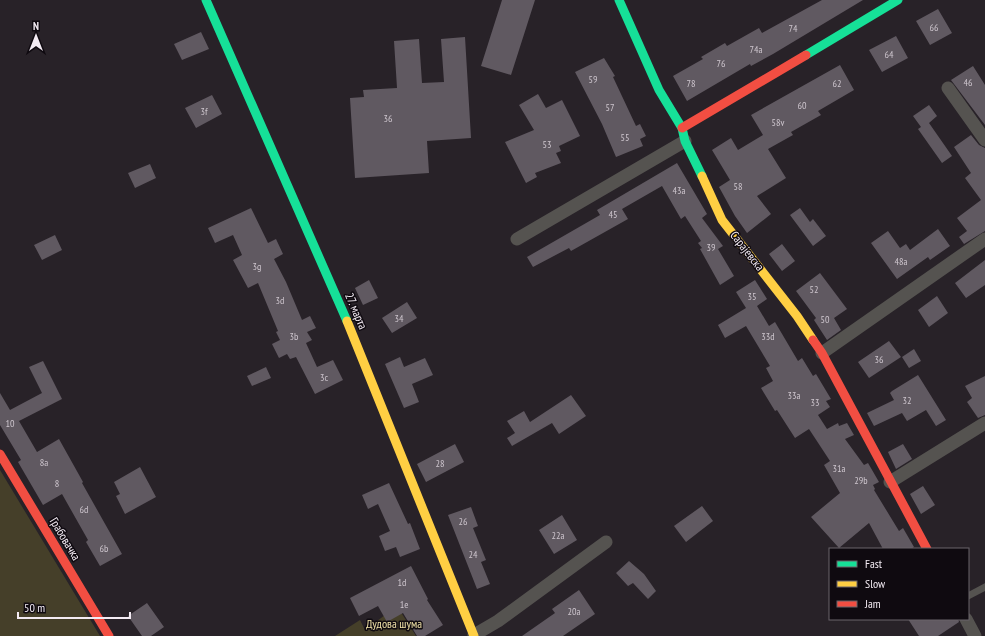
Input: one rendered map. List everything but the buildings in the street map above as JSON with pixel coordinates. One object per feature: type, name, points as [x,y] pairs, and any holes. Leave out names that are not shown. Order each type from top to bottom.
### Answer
[{"type":"street","name":"27. марта","points":[[206,0],[348,322],[474,636]]},
{"type":"street","name":"Сарајевска","points":[[619,0],[659,90],[682,128],[685,141],[722,220],[797,316],[822,353],[926,548]]},
{"type":"street","points":[[682,128],[898,0]]},
{"type":"street","points":[[948,88],[985,140]]},
{"type":"street","points":[[517,239],[685,141]]},
{"type":"street","points":[[822,353],[985,239]]},
{"type":"street","points":[[890,482],[985,424]]},
{"type":"street","name":"Грабовачка","points":[[0,454],[109,636]]},
{"type":"street","points":[[474,636],[606,542]]},
{"type":"street","points":[[967,620],[975,636]]},
{"type":"lane","points":[[969,595],[985,587]]},
{"type":"green space","points":[[0,470],[100,636],[0,636]]},
{"type":"green space","name":"Дудова шума","points":[[397,606],[416,636],[335,636],[360,620],[365,630]]},
{"type":"traffic: fast","points":[[206,0],[347,321]]},
{"type":"traffic: fast","points":[[619,0],[659,90],[682,128],[685,141],[702,176]]},
{"type":"traffic: fast","points":[[806,55],[898,0]]},
{"type":"traffic: slow","points":[[702,176],[722,220],[797,316],[813,340]]},
{"type":"traffic: slow","points":[[347,321],[474,636]]},
{"type":"traffic: jam","points":[[682,128],[806,55]]},
{"type":"traffic: jam","points":[[813,340],[822,353],[926,548]]},
{"type":"traffic: jam","points":[[0,454],[109,636]]}]
